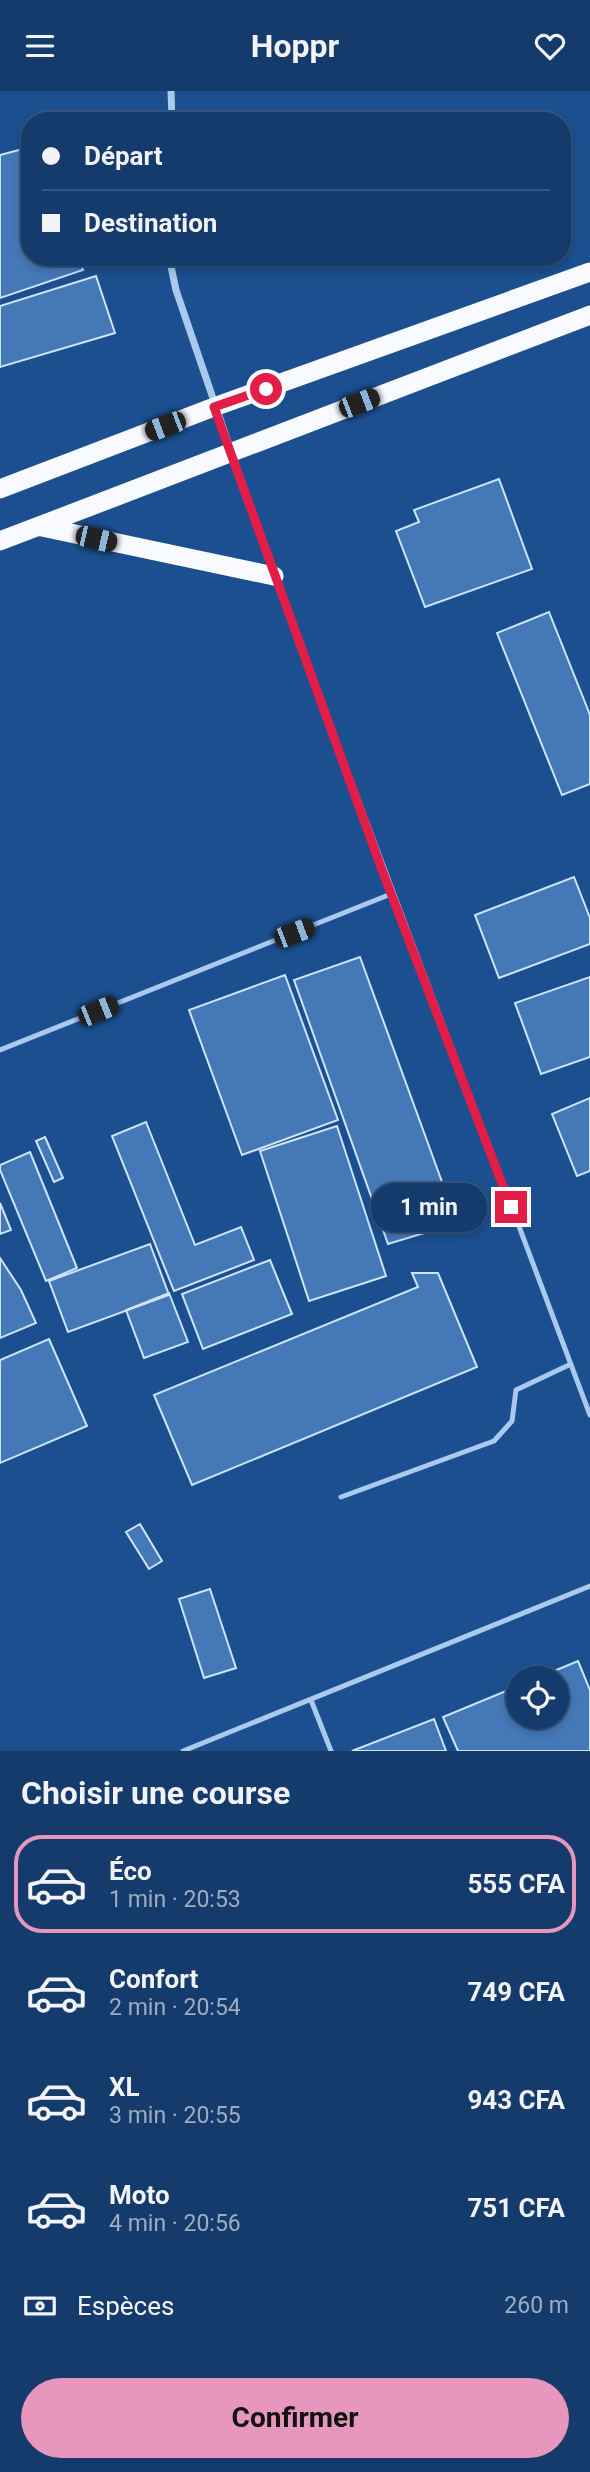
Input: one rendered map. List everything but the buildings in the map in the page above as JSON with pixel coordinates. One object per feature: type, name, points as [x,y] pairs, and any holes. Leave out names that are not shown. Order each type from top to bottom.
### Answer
[{"type":"highway","points":[[0,489],[214,407],[590,272]]},
{"type":"highway","points":[[0,541],[590,315]]},
{"type":"highway","points":[[41,527],[274,576]]},
{"type":"street","points":[[171,91],[172,112]]},
{"type":"street","points":[[171,266],[176,290],[231,452]]},
{"type":"lane","points":[[231,452],[391,894],[590,1415]]},
{"type":"lane","points":[[0,1050],[391,894]]},
{"type":"lane","points":[[341,1497],[494,1441],[512,1421],[516,1390],[571,1364]]},
{"type":"lane","points":[[183,1751],[590,1586]]},
{"type":"lane","points":[[311,1700],[331,1751]]},
{"type":"route","points":[[266,389],[214,407],[382,870],[511,1207]]}]
